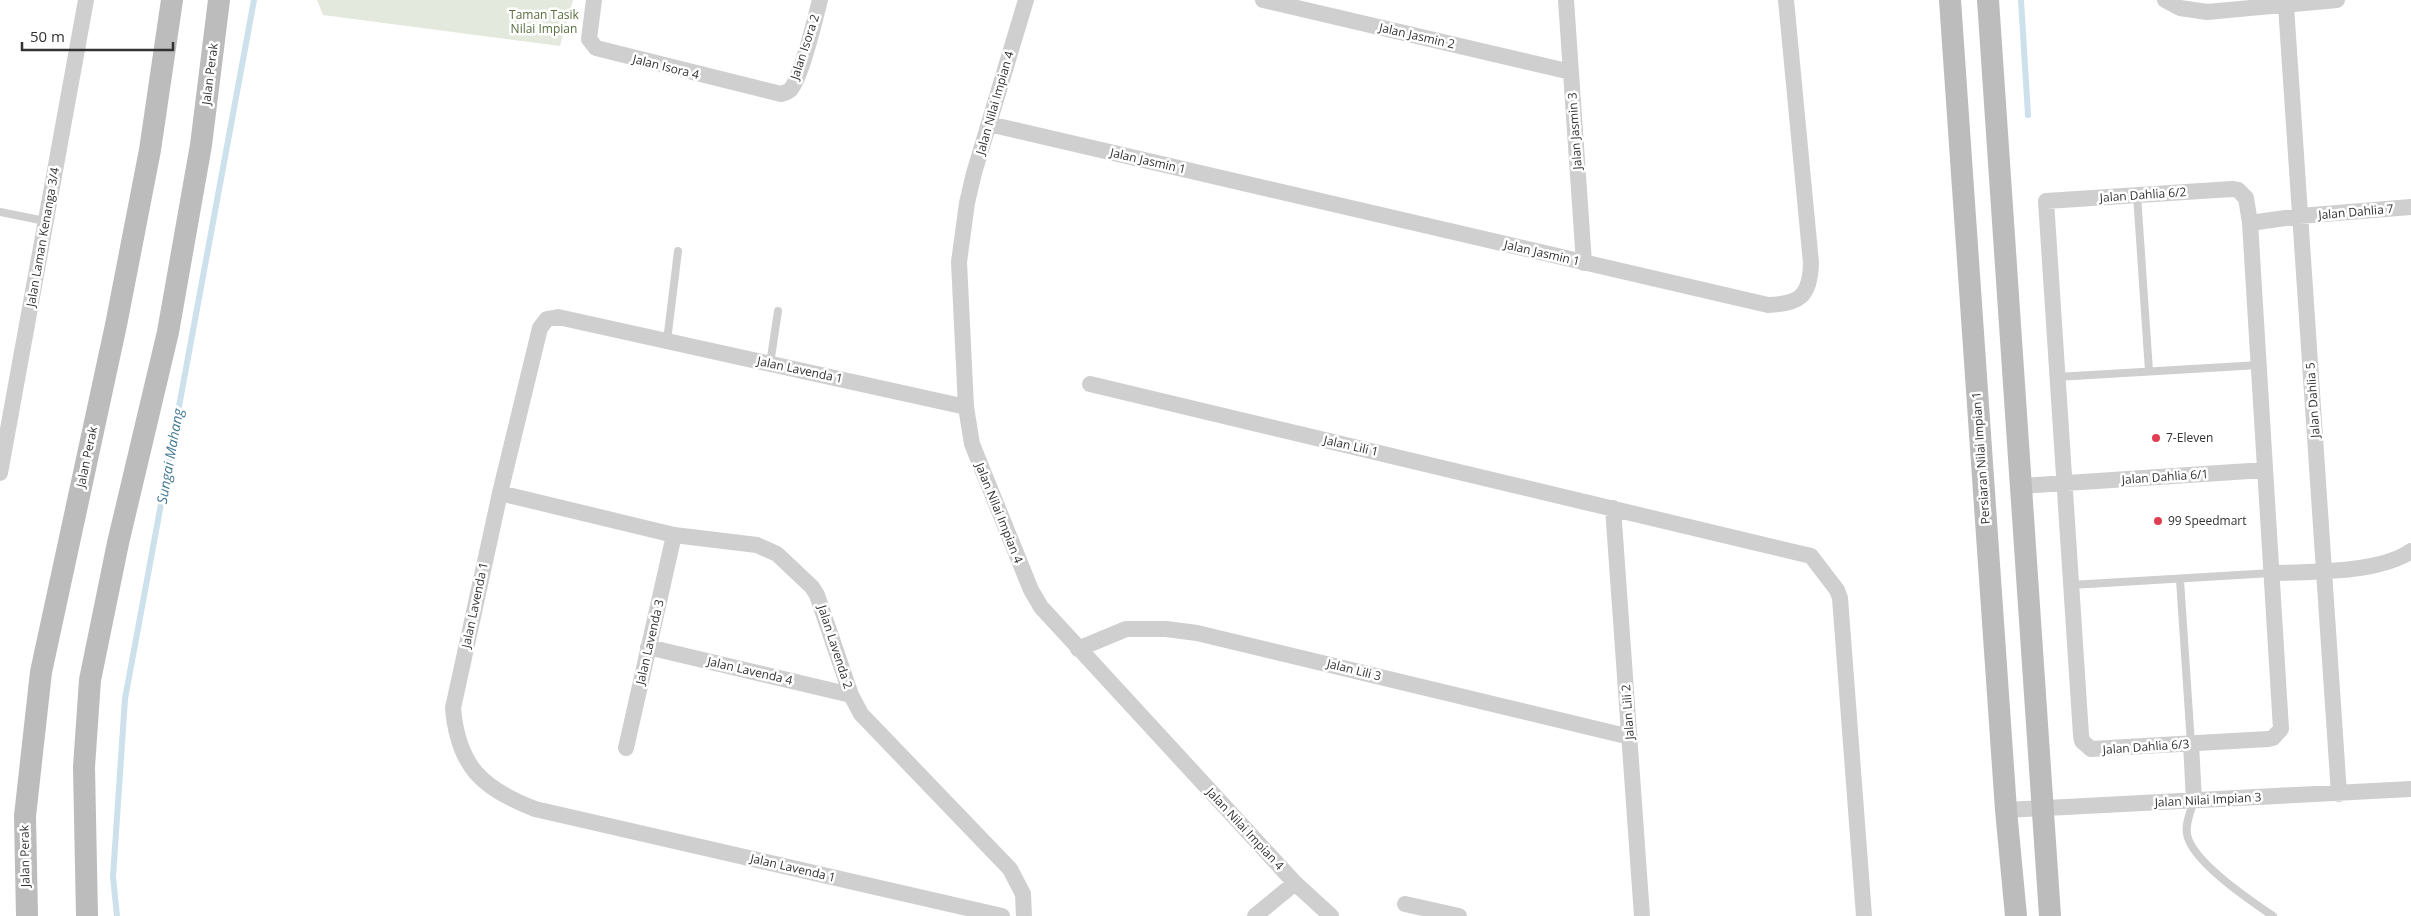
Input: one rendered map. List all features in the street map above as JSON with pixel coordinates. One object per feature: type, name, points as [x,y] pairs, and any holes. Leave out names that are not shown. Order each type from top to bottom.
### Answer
[{"type":"main road","name":"Jalan Perak","points":[[27,916],[25,816],[41,672],[116,325],[146,170],[172,0]]},
{"type":"main road","name":"Jalan Perak","points":[[87,916],[84,767],[90,680],[118,543],[168,332],[201,145],[219,0]]},
{"type":"main road","name":"Persiaran Nilai Impian 1","points":[[1950,0],[2006,810],[2016,916]]},
{"type":"main road","points":[[1988,0],[2050,916]]},
{"type":"street","name":"Jalan Laman Kenanga 3/4","points":[[0,473],[86,0]]},
{"type":"street","name":"Jalan Isora 4","points":[[594,0],[590,39],[596,48],[775,94],[786,92]]},
{"type":"street","name":"Jalan Isora 2","points":[[786,92],[790,89],[796,77],[820,0]]},
{"type":"street","name":"Jalan Nilai Impian 4","points":[[1026,0],[967,203],[959,262],[966,407],[978,462],[1031,590],[1041,607],[1295,883],[1331,916]]},
{"type":"street","name":"Jalan Jasmin 2","points":[[1263,0],[1571,72]]},
{"type":"street","name":"Jalan Jasmin 3","points":[[1566,0],[1584,263]]},
{"type":"street","name":"Jalan Jasmin 1","points":[[989,124],[1768,305],[1785,304],[1798,300],[1806,290],[1811,278],[1786,0]]},
{"type":"street","points":[[2165,0],[2180,8],[2208,12],[2337,0]]},
{"type":"street","name":"Jalan Dahlia 5","points":[[2286,6],[2339,794]]},
{"type":"street","name":"Jalan Dahlia 6/2","points":[[2064,483],[2046,201],[2238,190],[2246,198],[2250,223],[2272,573]]},
{"type":"street","name":"Jalan Dahlia 7","points":[[2250,223],[2300,216],[2411,207]]},
{"type":"street","name":"Jalan Lavenda 1","points":[[966,407],[558,317],[547,319],[540,328],[500,493],[453,708],[457,736],[466,755],[479,777],[506,798],[536,809],[1002,916]]},
{"type":"street","name":"Jalan Lili 1","points":[[1090,384],[1810,556],[1837,590],[1840,598],[1864,916]]},
{"type":"street","name":"Jalan Dahlia 6/1","points":[[2022,486],[2266,470]]},
{"type":"street","name":"Jalan Dahlia 6/3","points":[[2064,483],[2082,741],[2086,746],[2097,750],[2268,739],[2278,734],[2281,729],[2272,573]]},
{"type":"street","name":"Jalan Lavenda 2","points":[[500,493],[674,535],[757,545],[777,554],[817,594],[851,695],[870,725],[1010,869],[1023,894],[1024,916]]},
{"type":"street","name":"Jalan Lili 2","points":[[1613,508],[1642,916]]},
{"type":"street","name":"Jalan Lavenda 3","points":[[626,748],[674,535]]},
{"type":"street","points":[[2272,573],[2324,571],[2390,562],[2411,551]]},
{"type":"street","name":"Jalan Lili 3","points":[[1078,649],[1126,630],[1166,629],[1197,633],[1630,736]]},
{"type":"street","name":"Jalan Lavenda 4","points":[[648,647],[851,695]]},
{"type":"street","points":[[2191,744],[2194,800]]},
{"type":"street","name":"Jalan Nilai Impian 3","points":[[2006,810],[2411,789]]},
{"type":"street","points":[[1255,916],[1295,883]]},
{"type":"street","points":[[1405,904],[1459,916]]},
{"type":"lane","points":[[2137,195],[2149,371]]},
{"type":"lane","points":[[0,212],[45,221]]},
{"type":"lane","points":[[667,341],[678,251]]},
{"type":"lane","points":[[770,364],[778,311]]},
{"type":"lane","points":[[2058,377],[2258,365]]},
{"type":"lane","points":[[2071,585],[2180,580],[2272,573]]},
{"type":"lane","points":[[2180,580],[2191,744]]},
{"type":"lane","points":[[2194,800],[2188,818],[2187,835],[2194,849],[2207,865],[2273,916]]},
{"type":"green space","name":"Taman Tasik Nilai Impian","points":[[317,0],[573,0],[560,46],[323,15]]},
{"type":"waterway","name":"Sungai Mahang","points":[[117,916],[113,877],[125,699],[254,0]]},
{"type":"waterway","points":[[2021,0],[2028,115]]},
{"type":"place","name":"7-Eleven","points":[[2156,438]]},
{"type":"place","name":"99 Speedmart","points":[[2158,521]]}]
